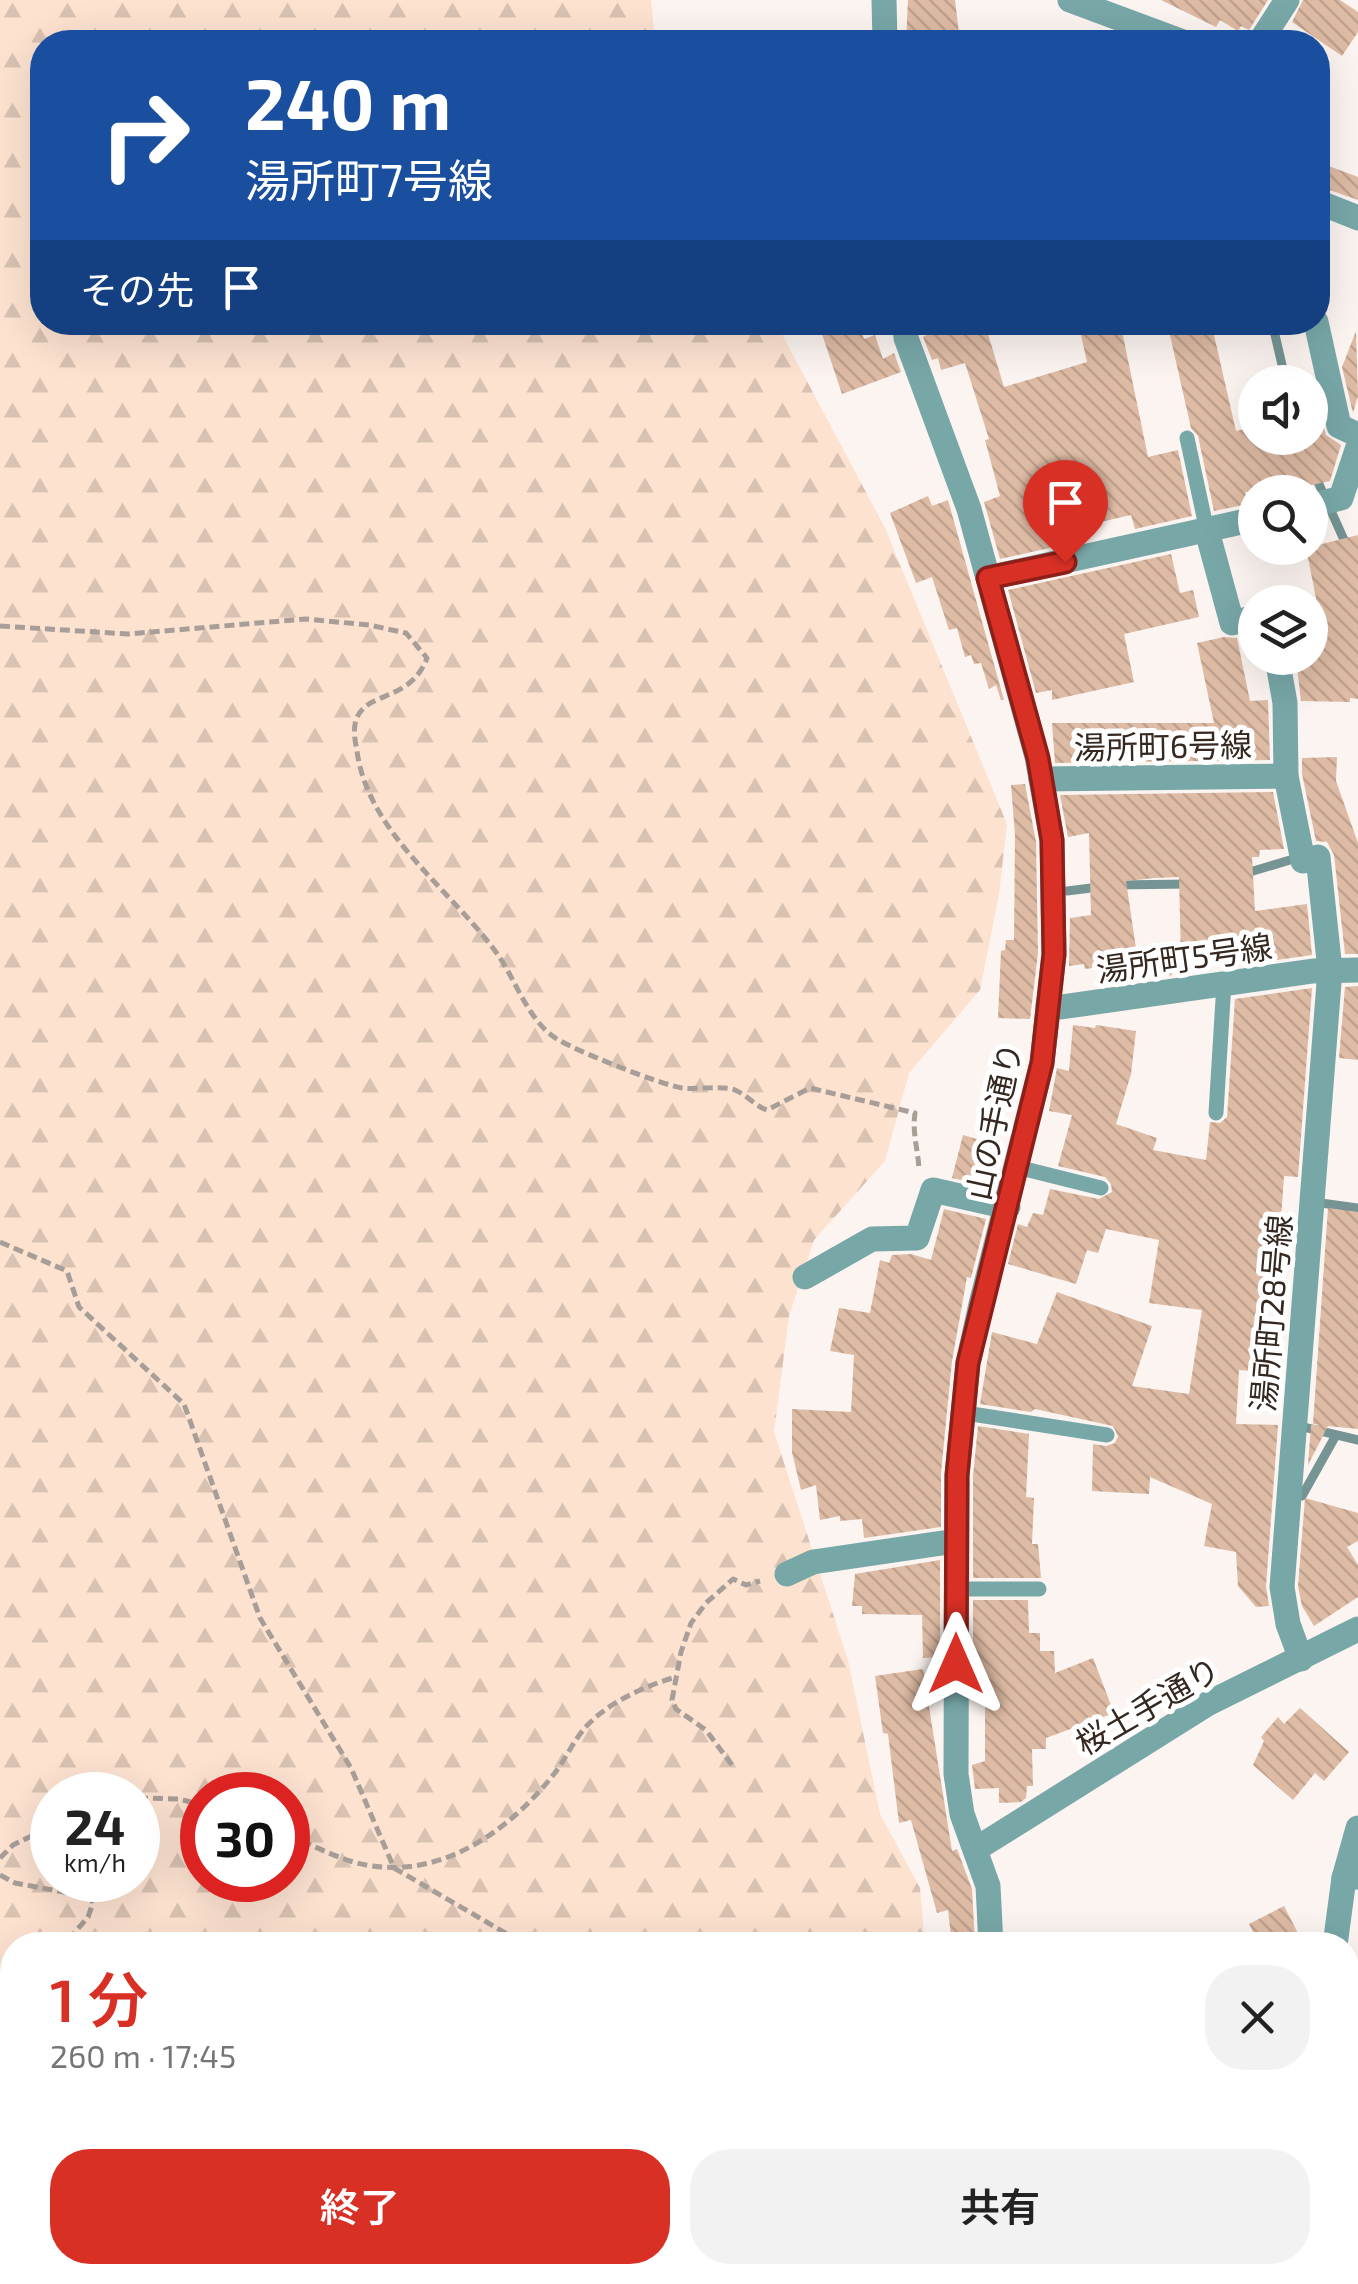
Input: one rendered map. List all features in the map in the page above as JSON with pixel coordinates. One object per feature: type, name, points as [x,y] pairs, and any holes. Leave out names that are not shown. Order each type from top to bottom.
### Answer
[{"type":"street","points":[[884,0],[885,30]]},
{"type":"street","points":[[1070,0],[1151,30]]},
{"type":"street","points":[[1268,30],[1287,0]]},
{"type":"street","points":[[1330,207],[1358,218]]},
{"type":"street","name":"山の手通り","points":[[906,335],[969,509],[1041,778],[1052,840],[1054,954],[1042,1063],[968,1363],[957,1475],[956,1774],[962,1814],[988,1886],[990,1932]]},
{"type":"street","points":[[1319,335],[1339,426],[1358,435]]},
{"type":"street","points":[[1328,502],[1342,498],[1358,447]]},
{"type":"street","points":[[988,578],[1238,523]]},
{"type":"street","points":[[1207,530],[1232,623],[1238,621]]},
{"type":"street","points":[[1280,675],[1285,703],[1286,776]]},
{"type":"street","name":"湯所町6号線","points":[[1041,778],[1286,776]]},
{"type":"street","name":"湯所町28号線","points":[[1286,776],[1303,861],[1318,857],[1330,970],[1282,1587],[1288,1624],[1301,1660]]},
{"type":"street","name":"湯所町5号線","points":[[1048,1005],[1061,1008],[1224,983],[1358,970]]},
{"type":"street","points":[[805,1277],[859,1244],[917,1238],[933,1190],[1008,1207]]},
{"type":"street","points":[[787,1574],[813,1562],[956,1541]]},
{"type":"street","name":"桜土手通り","points":[[976,1849],[1209,1703],[1358,1630]]},
{"type":"street","points":[[1338,1932],[1358,1828]]},
{"type":"lane","points":[[1187,438],[1207,530]]},
{"type":"lane","points":[[1216,1113],[1224,983]]},
{"type":"lane","points":[[1017,1167],[1102,1188]]},
{"type":"lane","points":[[965,1413],[1107,1435]]},
{"type":"lane","points":[[956,1589],[1038,1589]]},
{"type":"path","points":[[0,626],[128,634],[306,620],[406,633],[427,658],[421,674],[404,690],[362,708],[354,734],[359,767],[372,798],[394,831],[427,876],[496,952],[540,1025],[554,1038],[575,1048],[678,1087],[735,1090],[767,1110],[810,1088],[915,1114],[912,1131],[918,1145],[919,1186],[933,1190]]},
{"type":"path","points":[[0,1242],[67,1271],[80,1306],[184,1404],[260,1618],[352,1768],[394,1868],[504,1932]]},
{"type":"path","points":[[732,1765],[706,1730],[676,1709],[672,1700],[691,1623],[733,1579],[746,1584],[787,1574]]},
{"type":"path","points":[[310,1844],[346,1860],[394,1868],[450,1858],[497,1830],[540,1790],[593,1719],[630,1696],[676,1677]]},
{"type":"path","points":[[0,1858],[12,1845],[30,1836]]},
{"type":"path","points":[[0,1875],[16,1883],[90,1897],[93,1904],[88,1916],[75,1932]]},
{"type":"green space","points":[[0,0],[651,0],[654,30],[30,30],[30,335],[782,335],[885,528],[1007,824],[999,894],[980,990],[909,1073],[885,1161],[814,1240],[789,1316],[774,1432],[848,1660],[880,1814],[920,1888],[924,1932],[0,1932]]},
{"type":"building","points":[[908,0],[955,0],[959,30],[907,30]]},
{"type":"building","points":[[1161,0],[1268,0],[1249,30],[1241,26],[1236,30],[1220,20],[1216,27]]},
{"type":"building","points":[[1303,0],[1340,0],[1358,12],[1358,32],[1342,56],[1330,48],[1330,30],[1304,30],[1292,22]]},
{"type":"building","points":[[1330,166],[1358,177],[1358,200],[1330,190]]},
{"type":"building","points":[[1356,331],[1358,396],[1353,413],[1342,367]]},
{"type":"building","points":[[822,335],[863,335],[864,339],[875,335],[883,359],[894,353],[901,372],[842,394]]},
{"type":"building","points":[[988,335],[1004,387],[1087,362],[1081,335],[1123,335],[1148,457],[1178,450],[1192,516],[1135,529],[1131,515],[1083,526],[1086,540],[1000,559],[984,502],[1000,496],[985,440],[989,439],[965,363],[941,370],[938,358],[932,360],[923,337]]},
{"type":"building","points":[[1170,335],[1214,335],[1238,430],[1238,455],[1328,455],[1328,436],[1341,445],[1330,481],[1328,475],[1238,475],[1238,506],[1214,511],[1198,436],[1191,428]]},
{"type":"building","points":[[928,496],[932,506],[948,500],[1004,700],[996,685],[989,689],[981,663],[974,664],[971,655],[965,657],[957,628],[949,630],[932,577],[916,583],[907,559],[890,513]]},
{"type":"building","points":[[1358,535],[1358,699],[1350,698],[1350,702],[1301,701],[1298,675],[1328,675],[1328,585],[1313,585],[1309,565],[1328,565],[1328,542]]},
{"type":"building","points":[[1171,554],[1180,593],[1193,590],[1199,617],[1124,634],[1134,682],[1052,700],[1052,690],[1036,693],[1008,590]]},
{"type":"building","points":[[1237,638],[1238,675],[1245,675],[1250,701],[1268,700],[1270,760],[1055,763],[1052,723],[1214,723],[1197,643]]},
{"type":"building","points":[[1337,757],[1336,781],[1358,843],[1358,954],[1345,954],[1334,855],[1327,842],[1316,841],[1302,774],[1302,758]]},
{"type":"building","points":[[1025,784],[1036,842],[1038,953],[1030,1019],[998,1018],[1001,951],[1005,950],[1006,940],[1014,940],[1015,835],[1011,785]]},
{"type":"building","points":[[1273,792],[1284,849],[1260,850],[1259,857],[1252,857],[1255,911],[1307,904],[1312,955],[1236,966],[1236,954],[1181,959],[1179,877],[1155,878],[1126,881],[1138,962],[1171,958],[1172,975],[1117,983],[1114,965],[1085,969],[1084,964],[1069,966],[1070,918],[1091,915],[1089,833],[1068,837],[1060,795]]},
{"type":"building","points":[[1358,986],[1358,1060],[1339,1058],[1345,987]]},
{"type":"building","points":[[1312,988],[1298,1177],[1284,1176],[1276,1290],[1269,1290],[1262,1372],[1239,1370],[1236,1424],[1278,1425],[1266,1586],[1269,1606],[1256,1607],[1238,1586],[1236,1552],[1204,1546],[1212,1504],[1150,1477],[1149,1494],[1092,1491],[1093,1444],[1115,1443],[1118,1436],[1113,1426],[1035,1409],[1031,1412],[980,1404],[992,1332],[1037,1344],[1057,1292],[1152,1326],[1132,1386],[1189,1394],[1202,1310],[1149,1303],[1159,1240],[1106,1229],[1098,1253],[1087,1250],[1076,1284],[1008,1264],[1018,1224],[1027,1227],[1033,1213],[1043,1215],[1050,1189],[1099,1199],[1112,1192],[1105,1177],[1058,1166],[1072,1115],[1049,1111],[1057,1068],[1069,1071],[1073,1025],[1136,1031],[1131,1074],[1116,1124],[1157,1138],[1153,1150],[1206,1160],[1210,1122],[1220,1123],[1227,1117],[1235,999]]},
{"type":"building","points":[[963,1135],[1000,1146],[988,1186],[952,1178]]},
{"type":"building","points":[[1328,1208],[1358,1212],[1358,1429],[1328,1426],[1308,1465],[1311,1425],[1320,1425],[1313,1424]]},
{"type":"building","points":[[944,1209],[986,1219],[971,1278],[967,1277],[952,1361],[941,1473],[941,1527],[864,1538],[862,1519],[840,1521],[840,1516],[820,1520],[816,1485],[801,1490],[792,1452],[792,1409],[851,1412],[854,1355],[830,1351],[839,1308],[870,1313],[880,1260],[889,1263],[892,1255],[911,1254],[931,1260]]},
{"type":"building","points":[[978,1426],[1029,1434],[1026,1497],[1034,1498],[1032,1544],[1038,1544],[1041,1578],[973,1578],[973,1476]]},
{"type":"building","points":[[1305,1498],[1358,1513],[1358,1541],[1347,1547],[1358,1565],[1358,1597],[1314,1626],[1302,1606],[1298,1586]]},
{"type":"building","points":[[940,1560],[940,1657],[923,1658],[922,1615],[862,1614],[862,1606],[852,1606],[855,1574]]},
{"type":"building","points":[[973,1600],[1028,1600],[1029,1633],[1040,1633],[1040,1651],[1054,1651],[1055,1673],[1093,1658],[1114,1713],[1046,1738],[1046,1749],[1032,1749],[1033,1786],[1027,1786],[1026,1798],[1021,1802],[999,1803],[999,1788],[975,1789],[972,1765],[985,1761],[985,1708],[983,1689],[979,1689],[978,1655],[973,1655]]},
{"type":"building","points":[[923,1669],[952,1851],[957,1849],[972,1889],[974,1932],[951,1932],[948,1910],[937,1913],[911,1820],[899,1823],[888,1734],[883,1733],[875,1676]]},
{"type":"building","points":[[1300,1708],[1349,1752],[1324,1781],[1315,1773],[1293,1800],[1253,1765],[1264,1741],[1261,1737],[1278,1717],[1284,1724]]},
{"type":"building","points":[[1284,1906],[1297,1932],[1253,1932],[1249,1924]]},
{"type":"waterway","points":[[1275,335],[1282,365]]},
{"type":"waterway","points":[[1314,473],[1358,571]]},
{"type":"waterway","points":[[1243,874],[1300,857]]},
{"type":"waterway","points":[[1114,885],[1189,884]]},
{"type":"waterway","points":[[1067,891],[1099,887]]},
{"type":"waterway","points":[[1321,1203],[1358,1208]]},
{"type":"waterway","points":[[1304,1427],[1358,1440]]},
{"type":"waterway","points":[[1302,1496],[1335,1437]]},
{"type":"route","points":[[956,1664],[957,1475],[968,1363],[1042,1063],[1054,954],[1052,840],[1038,758],[988,578],[1065,562]]}]
